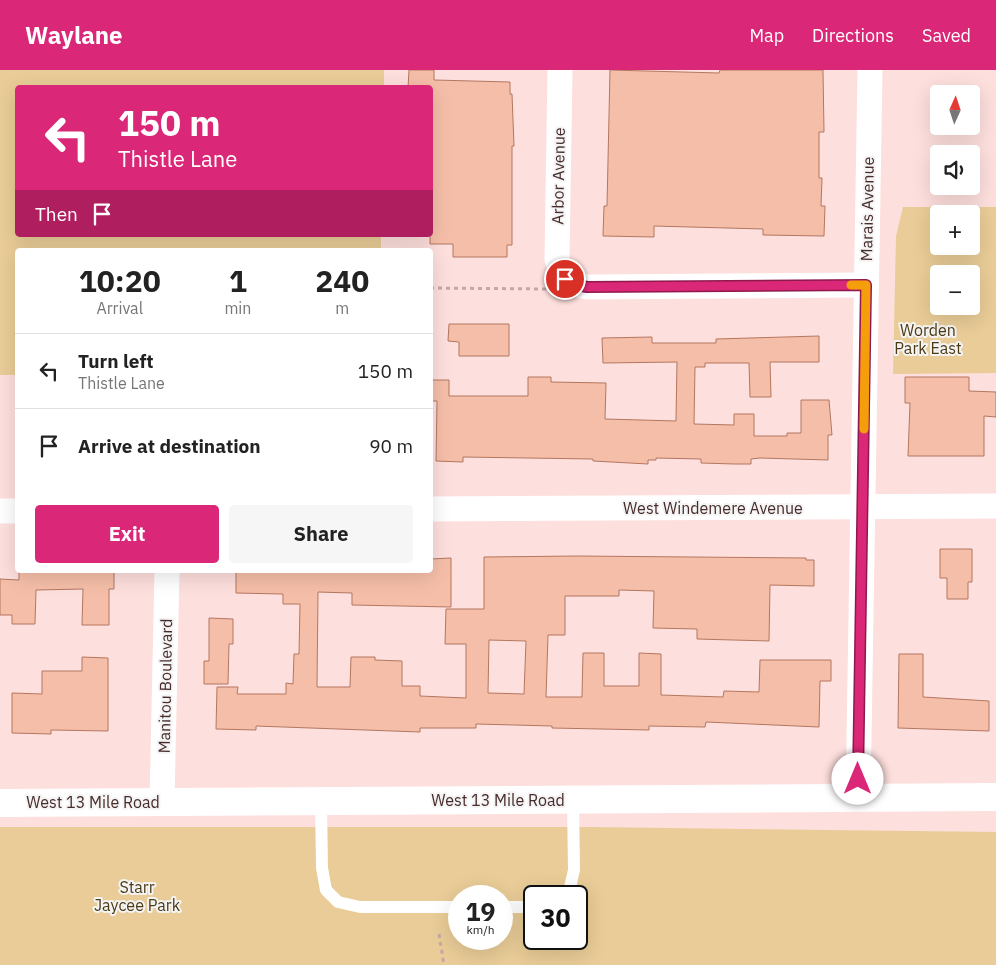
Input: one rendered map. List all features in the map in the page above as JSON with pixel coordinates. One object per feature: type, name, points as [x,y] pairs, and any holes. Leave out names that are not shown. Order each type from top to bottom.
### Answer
[{"type":"main road","name":"West 13 Mile Road","points":[[0,803],[996,797]]},
{"type":"street","name":"Arbor Avenue","points":[[556,284],[559,270],[557,260],[560,70]]},
{"type":"street","name":"Marais Avenue","points":[[858,798],[870,70]]},
{"type":"street","points":[[556,284],[587,287],[866,285]]},
{"type":"street","name":"West Windemere Avenue","points":[[433,509],[996,506]]},
{"type":"street","points":[[0,511],[15,511]]},
{"type":"street","name":"Manitou Boulevard","points":[[162,802],[167,573]]},
{"type":"lane","points":[[321,800],[322,868],[326,890],[338,902],[360,906],[448,907]]},
{"type":"lane","points":[[571,885],[574,870],[573,800]]},
{"type":"path","points":[[433,288],[556,284]]},
{"type":"path","points":[[439,934],[444,965]]},
{"type":"green space","points":[[0,70],[384,70],[384,85],[15,85],[15,237],[381,237],[381,248],[15,248],[15,375],[0,375]]},
{"type":"green space","name":"Worden Park East","points":[[903,207],[930,207],[930,255],[980,255],[980,207],[996,207],[996,373],[893,374],[896,236]]},
{"type":"green space","name":"Starr Jaycee Park","points":[[0,827],[588,827],[996,832],[996,965],[0,965]]},
{"type":"building","points":[[409,70],[434,70],[434,80],[510,82],[514,146],[512,146],[512,245],[507,245],[507,257],[453,257],[453,244],[430,244],[430,237],[433,237],[433,85],[408,85]]},
{"type":"building","points":[[610,70],[719,73],[720,70],[823,70],[824,132],[819,132],[819,178],[822,178],[821,206],[825,206],[824,236],[763,235],[763,229],[654,226],[654,237],[603,236],[604,206],[607,206]]},
{"type":"building","points":[[449,324],[509,324],[509,356],[459,356],[459,342],[448,341]]},
{"type":"building","points":[[819,336],[819,362],[770,362],[771,397],[750,397],[749,363],[705,363],[705,367],[695,367],[694,424],[734,425],[734,414],[754,414],[754,436],[787,436],[787,433],[801,433],[801,400],[829,400],[832,435],[828,435],[828,460],[760,458],[751,459],[751,464],[734,464],[701,463],[701,459],[656,458],[656,460],[648,460],[648,464],[593,461],[593,459],[463,457],[463,462],[436,461],[437,401],[433,401],[433,380],[449,380],[449,396],[528,396],[528,377],[551,377],[551,382],[606,383],[605,419],[676,421],[677,362],[603,363],[602,338],[652,337],[652,343],[716,343],[716,339]]},
{"type":"building","points":[[905,377],[969,377],[969,391],[996,392],[996,417],[984,416],[984,456],[908,456],[910,403],[905,403]]},
{"type":"building","points":[[940,549],[972,549],[972,582],[968,582],[968,599],[947,599],[947,578],[940,578]]},
{"type":"building","points":[[484,557],[806,558],[806,560],[814,560],[814,586],[770,585],[769,641],[697,639],[697,629],[653,628],[654,591],[619,590],[619,596],[565,596],[565,635],[548,635],[546,697],[582,697],[583,653],[604,653],[604,686],[639,686],[639,653],[661,654],[661,695],[723,697],[724,691],[759,692],[760,660],[831,660],[831,681],[820,681],[819,727],[706,722],[705,727],[649,726],[649,730],[476,724],[476,728],[420,728],[420,732],[256,726],[256,730],[216,729],[217,687],[238,687],[237,694],[286,694],[286,683],[293,684],[294,654],[299,654],[300,604],[283,604],[283,594],[236,593],[236,573],[433,573],[433,559],[451,558],[451,607],[352,605],[352,593],[318,592],[317,687],[350,687],[351,657],[375,657],[375,660],[402,661],[402,686],[420,686],[420,696],[466,698],[466,644],[445,644],[446,609],[484,609]],"holes":[[[489,640],[526,641],[524,694],[488,693]]]},
{"type":"building","points":[[19,573],[114,573],[114,589],[109,589],[109,625],[82,625],[83,589],[36,590],[35,624],[12,624],[12,615],[0,615],[0,579],[19,580]]},
{"type":"building","points":[[209,618],[233,619],[233,644],[229,644],[228,684],[204,684],[204,661],[209,661]]},
{"type":"building","points":[[899,654],[923,654],[923,697],[989,701],[989,731],[898,728]]},
{"type":"building","points":[[82,657],[108,658],[108,731],[51,730],[51,734],[12,733],[12,693],[42,694],[42,671],[82,671]]},
{"type":"slow traffic","points":[[851,285],[866,285],[864,429]]},
{"type":"route","points":[[565,279],[577,285],[587,287],[866,285],[858,779]]}]
